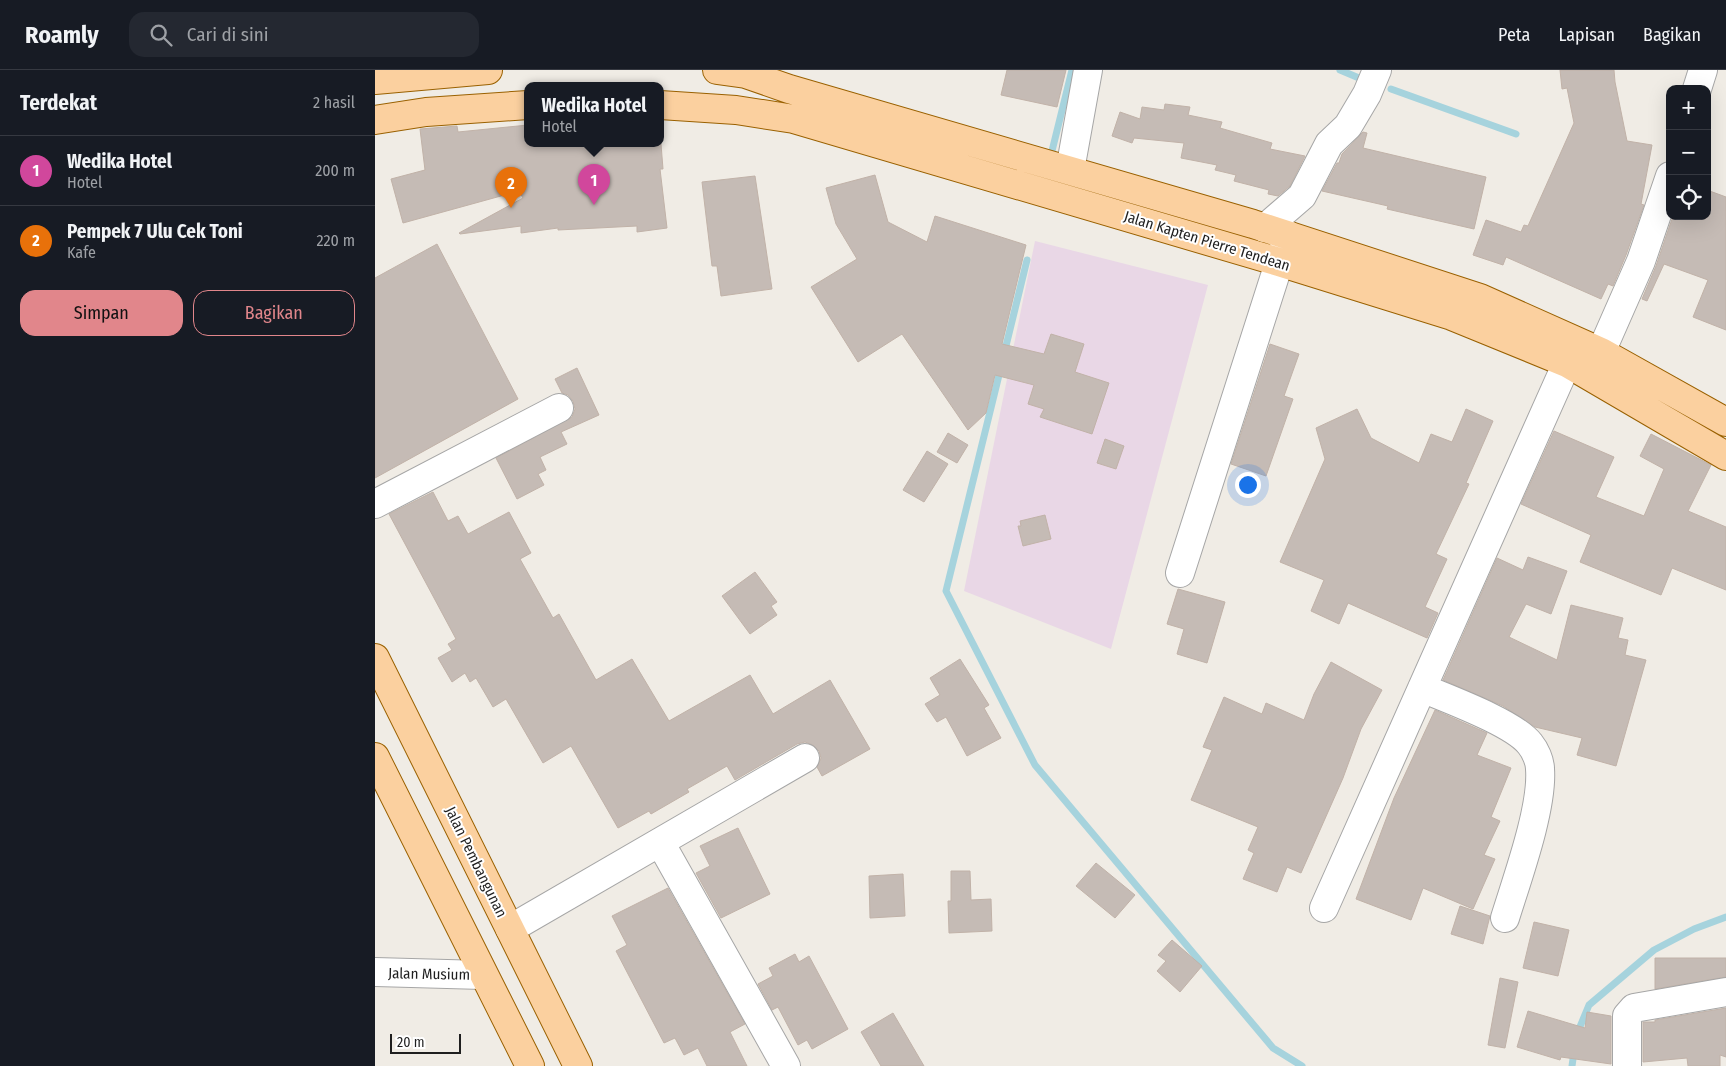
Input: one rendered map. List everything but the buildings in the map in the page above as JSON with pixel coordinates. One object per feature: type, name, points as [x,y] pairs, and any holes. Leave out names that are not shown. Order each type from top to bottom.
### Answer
[{"type":"main road","points":[[375,80],[488,70]]},
{"type":"main road","name":"Jalan Kapten Pierre Tendean","points":[[717,70],[746,74],[789,89],[1276,231],[1480,298],[1601,352],[1726,422]]},
{"type":"main road","points":[[375,120],[426,112],[524,104]]},
{"type":"main road","name":"Jalan Kapten Pierre Tendean","points":[[664,105],[736,110],[794,119],[1279,262],[1452,316],[1567,363],[1726,456]]},
{"type":"main road","name":"Jalan Pembangunan","points":[[375,658],[578,1066]]},
{"type":"main road","points":[[375,757],[530,1066]]},
{"type":"main road","points":[[483,975],[530,970]]},
{"type":"street","points":[[1070,170],[1088,70]]},
{"type":"street","points":[[1181,573],[1279,262],[1276,231],[1302,196],[1329,144],[1349,126],[1367,94],[1377,70]]},
{"type":"street","points":[[1698,85],[1703,70]]},
{"type":"street","points":[[1601,352],[1641,261],[1666,188]]},
{"type":"street","points":[[1324,908],[1567,363]]},
{"type":"street","points":[[375,504],[559,408]]},
{"type":"street","points":[[1422,688],[1468,707],[1519,734],[1535,751],[1540,768],[1537,802],[1505,918]]},
{"type":"street","points":[[510,929],[805,758]]},
{"type":"street","points":[[660,842],[786,1066]]},
{"type":"street","name":"Jalan Musium","points":[[375,972],[483,975]]},
{"type":"street","points":[[1627,1066],[1627,1016],[1634,1008],[1726,992]]},
{"type":"shaded area","points":[[1035,241],[1208,285],[1111,649],[964,591]]},
{"type":"waterway","points":[[1050,159],[1072,70]]},
{"type":"waterway","points":[[1340,70],[1359,78]]},
{"type":"waterway","points":[[1391,89],[1516,134]]},
{"type":"waterway","points":[[1004,354],[1027,260]]},
{"type":"waterway","points":[[1001,367],[946,591],[1035,765],[1273,1048],[1302,1066]]},
{"type":"waterway","points":[[1577,1034],[1589,1005],[1654,950],[1694,929],[1726,917]]},
{"type":"waterway","points":[[1572,1066],[1574,1052]]},
{"type":"place","name":"Wedika Hotel","points":[[594,205]]},
{"type":"place","name":"Pempek 7 Ulu Cek Toni","points":[[511,208]]}]
